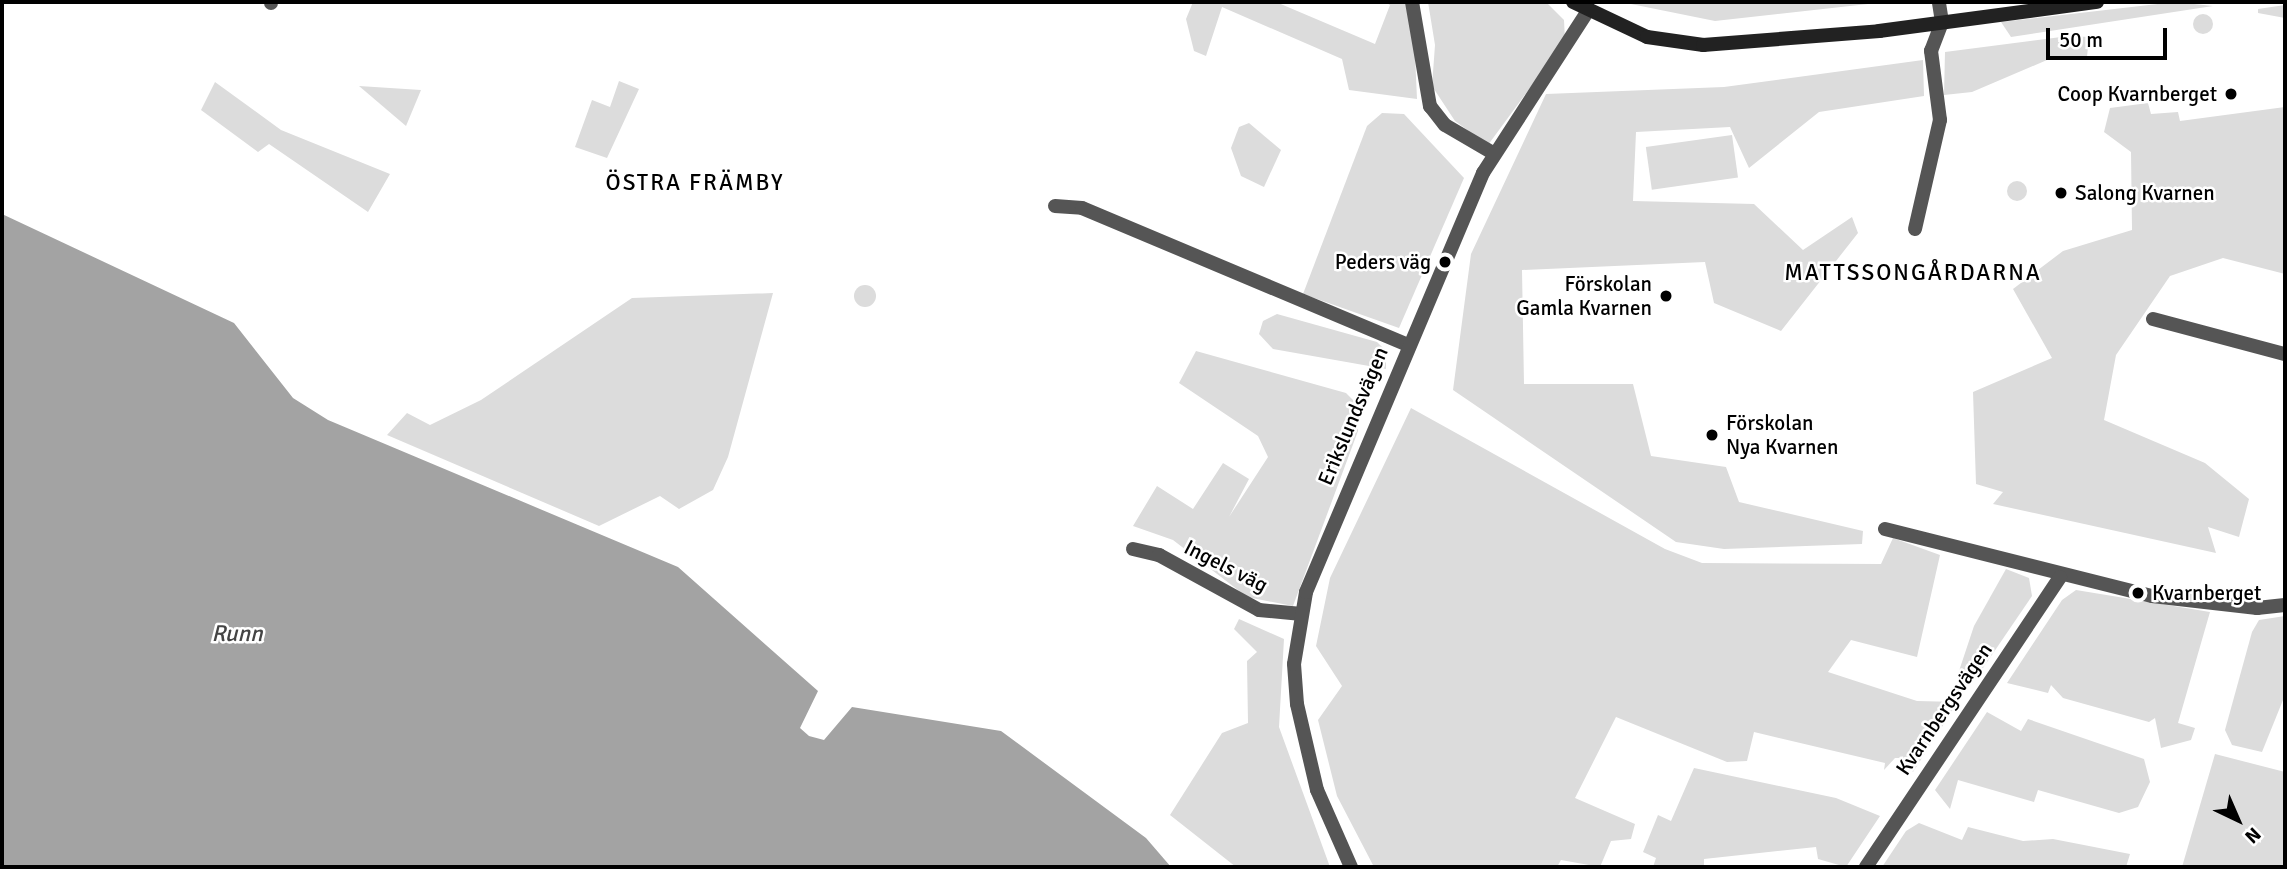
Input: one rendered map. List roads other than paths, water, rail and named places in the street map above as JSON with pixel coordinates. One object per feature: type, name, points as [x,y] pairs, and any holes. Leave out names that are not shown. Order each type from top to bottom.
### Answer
[{"type":"street","points":[[1412,2],[1430,106],[1445,125],[1493,153]]},
{"type":"street","points":[[1573,2],[1647,37],[1703,45],[1942,22],[2097,2]]},
{"type":"street","points":[[1915,229],[1941,120],[1931,51],[1942,22],[1939,2]]},
{"type":"street","name":"Erikslundsvägen","points":[[1351,867],[1317,790],[1297,704],[1301,614],[1314,564],[1406,344],[1493,153],[1588,11]]},
{"type":"street","points":[[1055,206],[1082,208],[1406,344]]},
{"type":"street","points":[[2153,319],[2285,354]]},
{"type":"street","points":[[1885,529],[2060,577],[2189,602],[2285,605]]},
{"type":"street","name":"Ingels väg","points":[[1133,549],[1159,555],[1259,610],[1301,614]]},
{"type":"street","name":"Kvarnbergsvägen","points":[[1866,867],[2060,577]]},
{"type":"water","name":"Runn","points":[[2,214],[234,323],[293,398],[328,420],[678,567],[818,691],[800,728],[809,736],[824,740],[852,707],[1001,731],[1146,838],[1171,867],[2,867]]},
{"type":"place","name":"Coop Kvarnberget","points":[[2231,94]]},
{"type":"place","name":"Salong Kvarnen","points":[[2061,193]]},
{"type":"place","name":"Peders väg","points":[[1445,262]]},
{"type":"place","name":"Förskolan Gamla Kvarnen","points":[[1666,296]]},
{"type":"place","name":"Förskolan Nya Kvarnen","points":[[1712,435]]},
{"type":"place","name":"Kvarnberget","points":[[2138,593]]},
{"type":"district","name":"ÖSTRA FRÄMBY","points":[[695,183]]},
{"type":"district","name":"MATTSSONGÅRDARNA","points":[[1913,273]]}]
